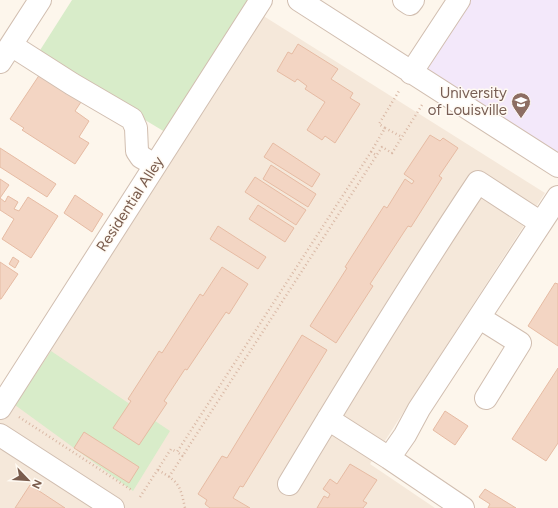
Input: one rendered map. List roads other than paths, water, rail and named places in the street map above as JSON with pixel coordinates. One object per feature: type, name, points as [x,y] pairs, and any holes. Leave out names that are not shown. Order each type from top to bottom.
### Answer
[{"type":"street","points":[[40,0],[5,54],[72,84],[132,119],[136,128],[137,151],[141,157],[155,165]]},
{"type":"street","name":"Residential Alley","points":[[8,411],[155,165],[261,0]]},
{"type":"street","points":[[299,0],[558,166]]},
{"type":"street","points":[[404,0],[410,4],[413,0]]},
{"type":"street","points":[[411,73],[459,0]]},
{"type":"street","points":[[289,484],[431,252],[478,182],[541,223]]},
{"type":"street","points":[[389,458],[405,435],[419,409],[558,197]]},
{"type":"street","points":[[480,318],[520,343],[486,398]]},
{"type":"street","points":[[328,419],[389,458],[460,507]]},
{"type":"street","points":[[0,435],[113,508]]},
{"type":"place","name":"University of Louisville","points":[[521,119]]}]
